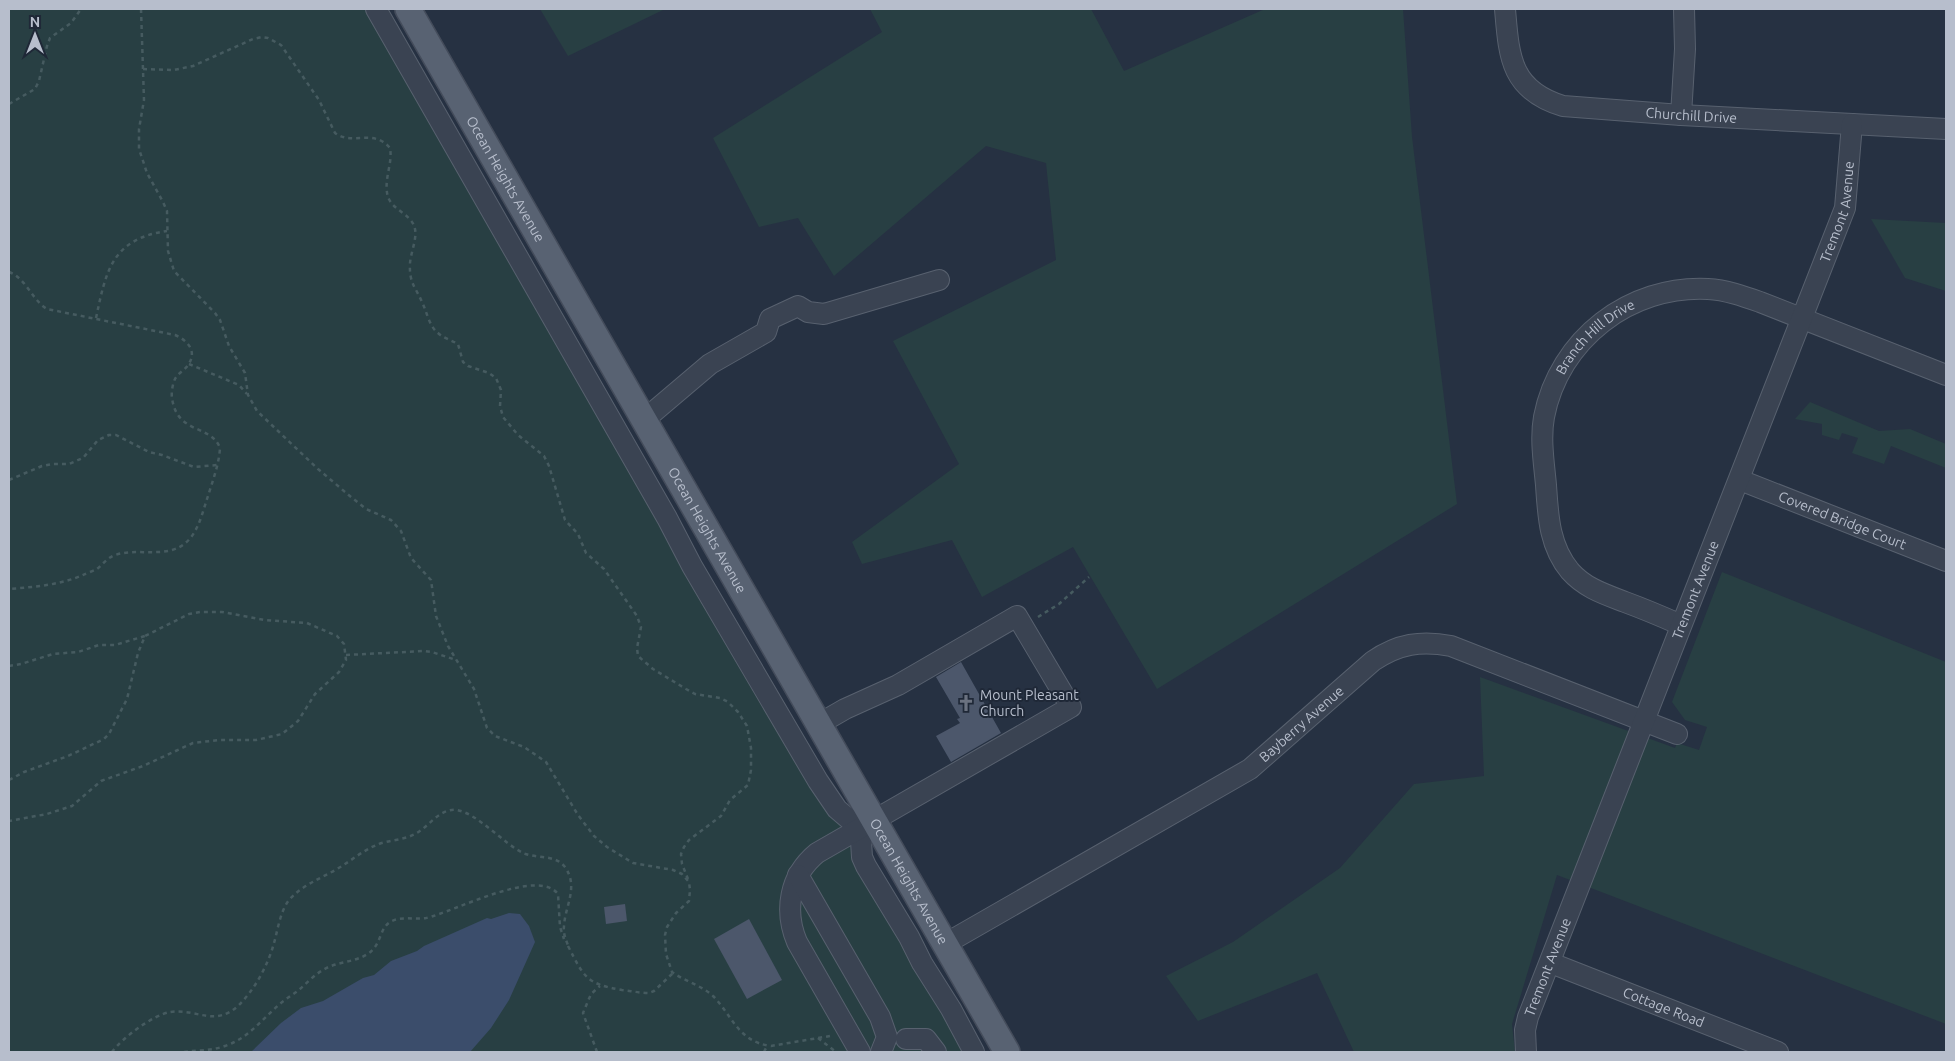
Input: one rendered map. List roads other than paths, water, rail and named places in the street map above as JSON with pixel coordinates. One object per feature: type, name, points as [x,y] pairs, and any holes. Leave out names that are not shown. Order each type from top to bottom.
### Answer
[{"type":"main road","name":"Ocean Heights Avenue","points":[[408,9],[818,724],[865,825],[945,944],[1007,1052]]},
{"type":"street","points":[[376,9],[667,518],[692,566],[818,781],[837,809],[851,821],[865,825]]},
{"type":"street","name":"Churchill Drive","points":[[1505,9],[1508,48],[1515,71],[1525,84],[1545,100],[1572,107],[1946,129]]},
{"type":"street","points":[[1681,114],[1685,48],[1684,9]]},
{"type":"street","name":"Tremont Avenue","points":[[1526,1052],[1525,1026],[1681,625],[1740,480],[1846,203],[1852,124]]},
{"type":"street","points":[[644,420],[710,364],[766,332],[770,319],[798,306],[808,312],[824,314],[939,280]]},
{"type":"street","name":"Branch Hill Drive","points":[[1681,625],[1587,586],[1571,572],[1559,555],[1551,531],[1543,461],[1543,427],[1551,393],[1568,359],[1591,331],[1618,311],[1656,295],[1697,289],[1729,292],[1946,375]]},
{"type":"street","name":"Covered Bridge Court","points":[[1740,480],[1946,560]]},
{"type":"street","points":[[818,724],[898,684],[1018,616],[1071,707],[817,853],[798,875],[794,885],[790,908],[792,929],[797,942],[860,1052]]},
{"type":"street","name":"Bayberry Avenue","points":[[945,944],[1250,769],[1373,661],[1389,651],[1402,646],[1428,642],[1451,646],[1677,734]]},
{"type":"street","points":[[865,825],[861,840],[862,857],[866,866],[909,936],[922,963],[951,1009],[974,1052]]},
{"type":"street","points":[[798,875],[880,1017],[905,1045]]},
{"type":"street","name":"Cottage Road","points":[[1551,963],[1778,1052]]},
{"type":"water","points":[[509,913],[520,914],[529,926],[535,942],[509,1000],[491,1028],[470,1052],[251,1052],[281,1023],[301,1008],[323,1001],[363,978],[374,975],[391,961],[417,951],[424,946],[487,918],[491,919]]},
{"type":"place","name":"Mount Pleasant Church","points":[[966,703]]}]
